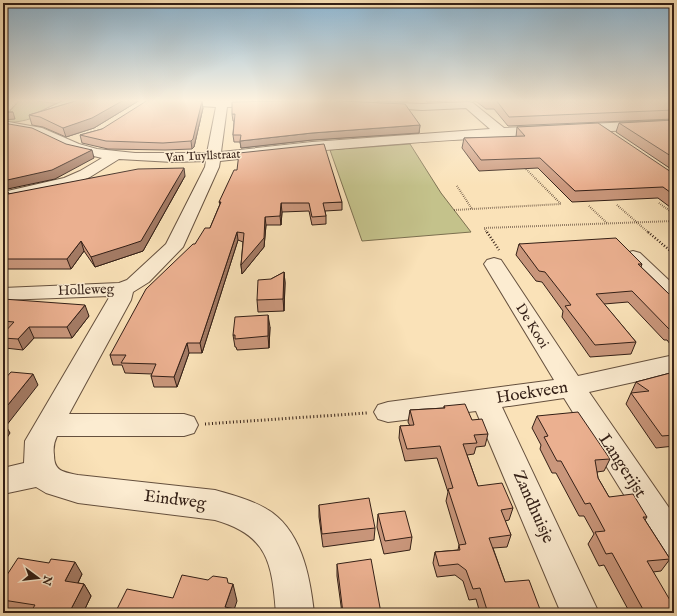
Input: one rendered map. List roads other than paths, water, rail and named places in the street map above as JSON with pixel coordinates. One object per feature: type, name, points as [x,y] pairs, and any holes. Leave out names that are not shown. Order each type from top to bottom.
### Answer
[{"type":"street","name":"Van Tuyllstraat","points":[[27,129],[38,131],[84,150],[115,156],[154,158],[215,157],[320,146],[500,132],[564,129]]},
{"type":"street","name":"Holleweg","points":[[3,294],[123,289],[142,278],[174,247],[212,167],[219,129]]},
{"type":"street","points":[[496,129],[500,132]]},
{"type":"street","points":[[600,129],[616,140]]},
{"type":"street","points":[[66,143],[86,137]]},
{"type":"street","points":[[3,197],[69,181],[85,174],[115,156]]},
{"type":"street","points":[[633,257],[674,297]]},
{"type":"street","name":"De Kooi","points":[[494,264],[570,387]]},
{"type":"street","points":[[3,481],[42,474],[38,465],[40,441],[120,300],[123,289]]},
{"type":"street","name":"Hoekveen","points":[[388,412],[485,400],[570,387],[674,364]]},
{"type":"street","name":"Langerijst","points":[[570,387],[674,544]]},
{"type":"street","name":"Zandhuisje","points":[[485,400],[580,613]]},
{"type":"street","points":[[48,425],[184,425]]},
{"type":"street","name":"Eindweg","points":[[42,474],[50,481],[72,488],[215,505],[232,508],[250,515],[262,524],[276,539],[287,562],[293,587],[295,613]]}]
